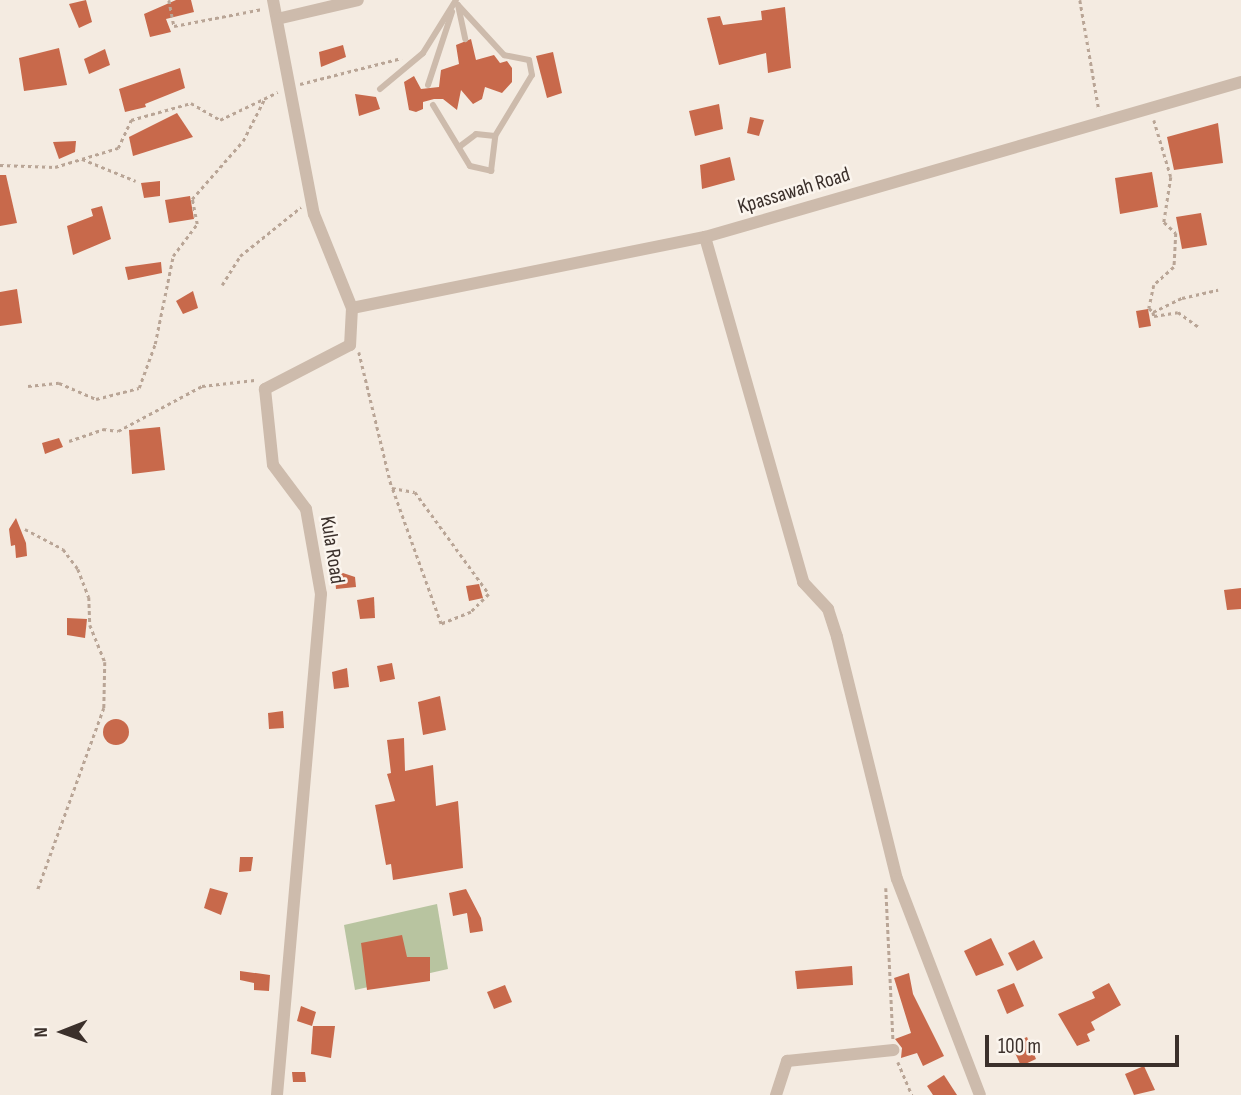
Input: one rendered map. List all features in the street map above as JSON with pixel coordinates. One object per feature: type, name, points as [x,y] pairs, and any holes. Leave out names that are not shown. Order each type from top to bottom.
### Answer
[{"type":"street","points":[[265,389],[349,345],[352,308],[312,198],[275,9],[358,0]]},
{"type":"street","name":"Kpassawah Road","points":[[352,308],[705,237],[1100,120],[1241,82]]},
{"type":"street","points":[[705,237],[803,582],[828,609],[837,637],[897,879],[980,1095]]},
{"type":"street","name":"Kula Road","points":[[265,389],[273,465],[306,509],[321,594],[277,1095]]},
{"type":"street","points":[[776,1095],[787,1061],[893,1050]]},
{"type":"lane","points":[[457,1],[465,39]]},
{"type":"lane","points":[[380,89],[423,53],[457,1]]},
{"type":"lane","points":[[428,85],[457,1]]},
{"type":"lane","points":[[433,105],[470,166],[491,172],[495,136],[532,75],[529,60],[504,55],[457,1]]},
{"type":"lane","points":[[459,147],[476,134],[495,136]]},
{"type":"path","points":[[169,0],[174,26],[275,9]]},
{"type":"path","points":[[1080,0],[1100,120]]},
{"type":"path","points":[[0,165],[55,167],[118,148],[131,120],[191,103],[220,120],[290,86],[423,53]]},
{"type":"path","points":[[27,386],[59,383],[96,399],[139,388],[155,344],[173,256],[197,224],[192,199],[243,141],[265,98]]},
{"type":"path","points":[[1150,107],[1171,177],[1164,222],[1176,233],[1174,267],[1154,285],[1153,312],[1154,316],[1178,312],[1200,328]]},
{"type":"path","points":[[82,159],[136,181]]},
{"type":"path","points":[[222,285],[240,256],[312,198]]},
{"type":"path","points":[[1153,312],[1182,298],[1217,290]]},
{"type":"path","points":[[350,337],[363,356],[393,488],[441,624],[471,612],[489,594],[415,492],[393,488]]},
{"type":"path","points":[[69,441],[103,429],[118,431],[202,386],[257,380],[265,389]]},
{"type":"path","points":[[25,529],[63,549],[78,569],[89,597],[90,625],[105,662],[104,708],[38,889]]},
{"type":"path","points":[[886,887],[893,1050],[912,1095]]},
{"type":"green space","points":[[437,904],[448,969],[355,990],[344,925]]},
{"type":"building","points":[[86,0],[92,22],[79,28],[69,4]]},
{"type":"building","points":[[176,0],[191,0],[194,12],[166,19],[171,32],[150,37],[144,14]]},
{"type":"building","points":[[785,7],[791,68],[768,73],[766,53],[719,65],[707,18],[720,16],[723,25],[762,20],[761,11]]},
{"type":"building","points":[[471,39],[476,60],[494,55],[500,63],[507,61],[512,68],[512,82],[502,93],[485,87],[482,99],[473,104],[461,90],[457,110],[443,99],[434,99],[423,102],[423,109],[416,112],[409,110],[404,82],[414,76],[421,89],[439,87],[441,70],[459,64],[456,45]]},
{"type":"building","points":[[343,45],[346,57],[321,67],[319,52]]},
{"type":"building","points":[[59,48],[67,85],[24,91],[19,58]]},
{"type":"building","points":[[105,49],[110,65],[89,74],[84,59]]},
{"type":"building","points":[[553,52],[562,93],[547,98],[536,56]]},
{"type":"building","points":[[180,68],[185,88],[145,104],[146,107],[125,112],[119,89]]},
{"type":"building","points":[[355,94],[376,97],[380,109],[359,116]]},
{"type":"building","points":[[719,104],[723,129],[695,136],[689,111]]},
{"type":"building","points":[[177,113],[193,137],[133,156],[129,137]]},
{"type":"building","points":[[750,117],[764,120],[759,136],[747,133]]},
{"type":"building","points":[[1218,123],[1223,163],[1174,170],[1167,137]]},
{"type":"building","points":[[76,141],[75,152],[59,159],[53,142]]},
{"type":"building","points":[[730,157],[735,180],[702,189],[700,165]]},
{"type":"building","points":[[1152,172],[1158,207],[1120,214],[1115,178]]},
{"type":"building","points":[[0,175],[6,175],[17,223],[0,226]]},
{"type":"building","points":[[160,181],[160,196],[144,198],[141,183]]},
{"type":"building","points":[[190,196],[194,219],[169,223],[165,200]]},
{"type":"building","points":[[102,206],[111,239],[73,255],[67,226],[93,216],[91,209]]},
{"type":"building","points":[[1201,213],[1207,245],[1182,249],[1176,217]]},
{"type":"building","points":[[161,262],[162,273],[128,280],[125,267]]},
{"type":"building","points":[[17,289],[22,323],[0,326],[0,292]]},
{"type":"building","points":[[193,291],[198,308],[183,314],[176,301]]},
{"type":"building","points":[[1148,309],[1151,326],[1139,328],[1136,311]]},
{"type":"building","points":[[160,427],[165,470],[132,474],[129,430]]},
{"type":"building","points":[[59,438],[63,447],[45,454],[42,443]]},
{"type":"building","points":[[16,518],[26,543],[27,556],[16,558],[9,529]]},
{"type":"building","points":[[343,573],[355,577],[356,587],[336,589],[335,578]]},
{"type":"building","points":[[479,584],[483,598],[469,601],[466,586]]},
{"type":"building","points":[[1241,588],[1241,609],[1227,610],[1224,590]]},
{"type":"building","points":[[374,597],[375,618],[360,619],[357,600]]},
{"type":"building","points":[[67,618],[87,619],[85,638],[67,635]]},
{"type":"building","points":[[392,663],[395,679],[380,682],[377,666]]},
{"type":"building","points":[[347,668],[349,687],[334,689],[332,672]]},
{"type":"building","points":[[440,696],[446,730],[423,735],[418,702]]},
{"type":"building","points":[[283,711],[284,728],[269,729],[268,713]]},
{"type":"building","points":[[116,719],[125,723],[129,732],[125,741],[116,745],[107,741],[103,732],[107,723]]},
{"type":"building","points":[[404,738],[405,771],[433,765],[436,806],[458,801],[463,868],[393,880],[391,864],[386,865],[375,805],[395,801],[387,774],[391,773],[387,740]]},
{"type":"building","points":[[240,857],[253,857],[251,871],[239,872]]},
{"type":"building","points":[[210,888],[228,893],[221,915],[204,908]]},
{"type":"building","points":[[466,889],[481,918],[483,931],[470,933],[467,913],[453,916],[449,893]]},
{"type":"building","points":[[402,935],[407,957],[430,957],[430,981],[367,990],[361,943]]},
{"type":"building","points":[[991,938],[1004,965],[976,976],[964,951]]},
{"type":"building","points":[[1034,940],[1043,958],[1017,971],[1008,953]]},
{"type":"building","points":[[852,966],[853,985],[797,989],[795,971]]},
{"type":"building","points":[[240,971],[270,975],[269,991],[254,990],[254,983],[240,980]]},
{"type":"building","points":[[909,973],[913,994],[944,1056],[923,1066],[917,1053],[901,1058],[902,1048],[895,1039],[911,1033],[894,978]]},
{"type":"building","points":[[1014,983],[1024,1006],[1007,1014],[997,990]]},
{"type":"building","points":[[1109,983],[1121,1005],[1091,1022],[1095,1030],[1087,1034],[1090,1041],[1077,1046],[1058,1014],[1095,998],[1092,992]]},
{"type":"building","points":[[505,985],[512,1002],[494,1009],[487,992]]},
{"type":"building","points":[[301,1006],[316,1012],[312,1026],[297,1021]]},
{"type":"building","points":[[313,1026],[335,1026],[331,1058],[311,1054]]},
{"type":"building","points":[[1027,1037],[1036,1059],[1021,1066],[1011,1044]]},
{"type":"building","points":[[1144,1066],[1155,1090],[1134,1095],[1125,1074]]},
{"type":"building","points":[[292,1072],[305,1072],[306,1082],[293,1082]]},
{"type":"building","points":[[944,1075],[957,1095],[933,1095],[927,1086]]}]
